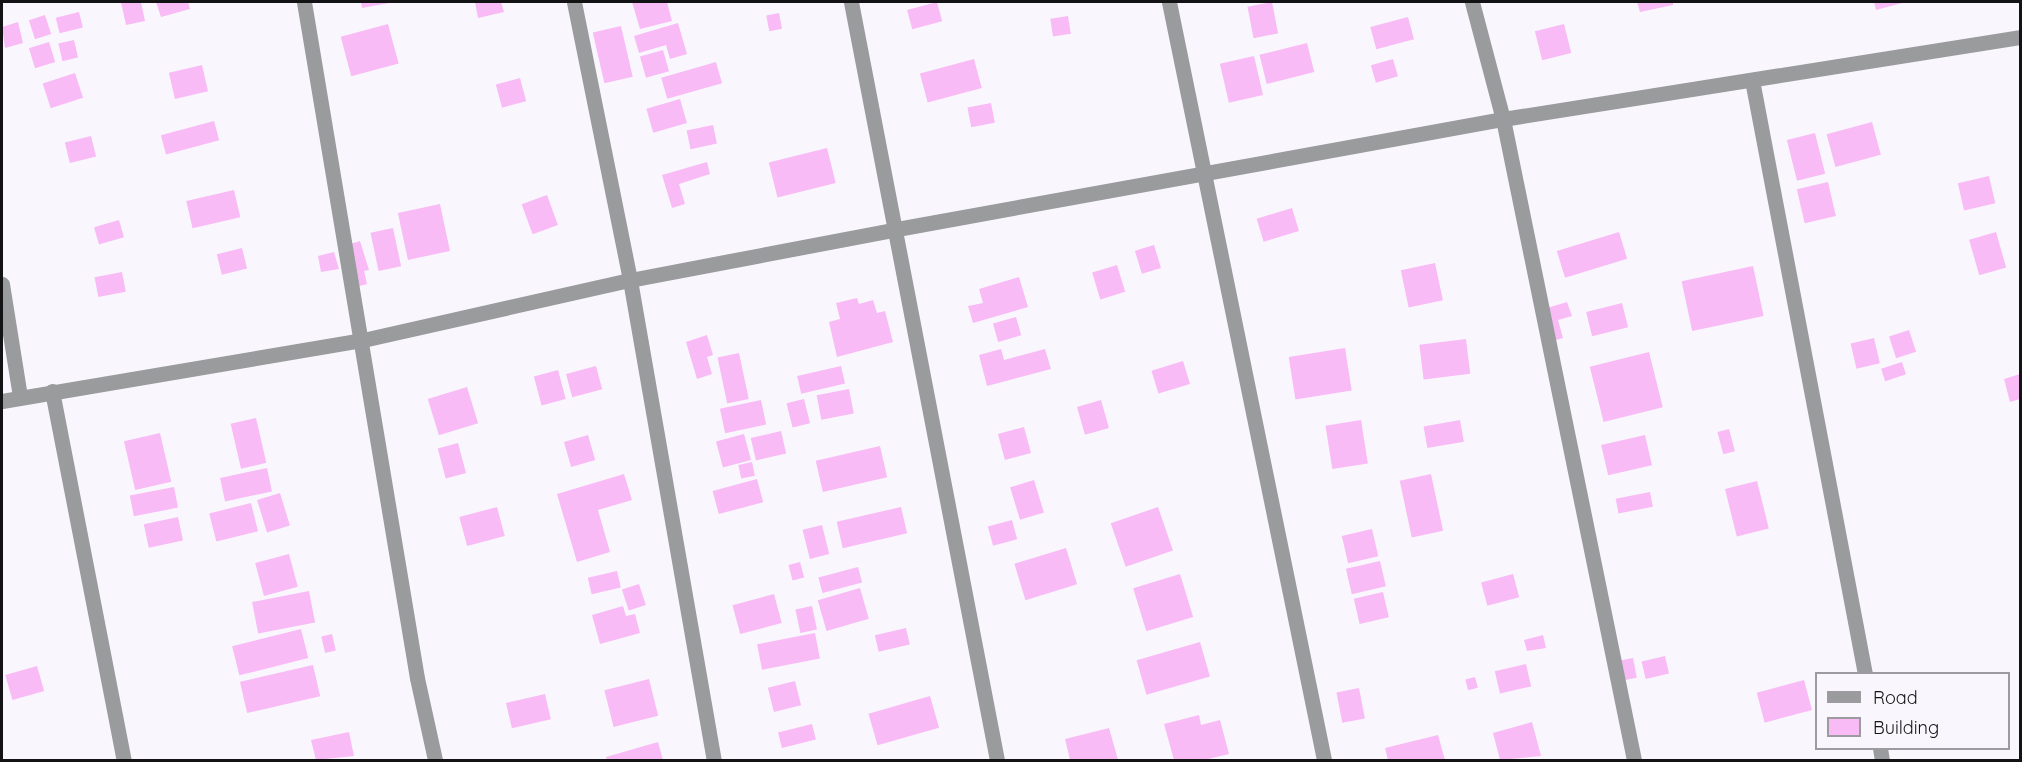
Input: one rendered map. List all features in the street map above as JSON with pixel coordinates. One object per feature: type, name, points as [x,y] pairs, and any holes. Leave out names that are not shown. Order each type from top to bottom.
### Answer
[{"type":"street","points":[[304,2],[363,340],[417,678],[435,760]]},
{"type":"street","points":[[574,2],[630,280],[714,760]]},
{"type":"street","points":[[851,2],[897,228],[997,760]]},
{"type":"street","points":[[1169,2],[1324,760]]},
{"type":"street","points":[[1472,2],[1503,120],[1634,760]]},
{"type":"street","points":[[2,401],[363,340],[630,280],[897,228],[1503,120],[2020,38]]},
{"type":"street","points":[[1752,80],[1865,672]]},
{"type":"street","points":[[2,284],[20,397]]},
{"type":"street","points":[[52,391],[124,760]]},
{"type":"building","points":[[121,2],[141,2],[145,21],[126,25]]},
{"type":"building","points":[[156,2],[188,2],[190,9],[161,17]]},
{"type":"building","points":[[361,2],[389,2],[389,3],[362,8]]},
{"type":"building","points":[[475,2],[501,2],[504,12],[478,18]]},
{"type":"building","points":[[632,2],[667,2],[672,21],[640,29]]},
{"type":"building","points":[[937,2],[942,21],[912,29],[907,10]]},
{"type":"building","points":[[1272,2],[1278,33],[1254,38],[1247,7]]},
{"type":"building","points":[[1637,2],[1673,2],[1673,5],[1640,12]]},
{"type":"building","points":[[1874,2],[1906,2],[1876,10]]},
{"type":"building","points":[[79,12],[83,28],[60,33],[56,18]]},
{"type":"building","points":[[779,13],[782,29],[769,31],[766,15]]},
{"type":"building","points":[[45,15],[51,34],[35,39],[29,20]]},
{"type":"building","points":[[1068,16],[1071,34],[1053,37],[1050,19]]},
{"type":"building","points":[[1408,17],[1414,39],[1376,49],[1370,27]]},
{"type":"building","points":[[18,22],[23,43],[5,48],[2,27]]},
{"type":"building","points":[[678,23],[687,54],[670,59],[666,45],[639,53],[634,36]]},
{"type":"building","points":[[388,24],[399,64],[351,76],[341,37]]},
{"type":"building","points":[[1564,24],[1571,53],[1542,60],[1535,31]]},
{"type":"building","points":[[621,26],[633,77],[604,83],[593,33]]},
{"type":"building","points":[[74,40],[78,58],[62,61],[58,44]]},
{"type":"building","points":[[49,42],[55,62],[35,68],[29,48]]},
{"type":"building","points":[[1307,43],[1314,72],[1267,84],[1259,55]]},
{"type":"building","points":[[663,50],[669,71],[646,78],[640,57]]},
{"type":"building","points":[[1254,56],[1263,95],[1229,103],[1220,64]]},
{"type":"building","points":[[974,59],[982,88],[928,102],[920,73]]},
{"type":"building","points":[[1393,59],[1398,76],[1376,83],[1371,65]]},
{"type":"building","points":[[716,62],[722,83],[667,99],[661,78]]},
{"type":"building","points":[[202,65],[208,91],[175,99],[169,73]]},
{"type":"building","points":[[75,73],[83,98],[51,108],[43,84]]},
{"type":"building","points":[[520,78],[526,101],[502,108],[496,84]]},
{"type":"building","points":[[680,99],[687,123],[653,133],[646,109]]},
{"type":"building","points":[[991,103],[995,123],[971,127],[967,108]]},
{"type":"building","points":[[214,121],[219,140],[166,155],[161,135]]},
{"type":"building","points":[[1872,122],[1881,155],[1835,167],[1827,134]]},
{"type":"building","points":[[713,125],[717,144],[691,149],[687,131]]},
{"type":"building","points":[[1815,133],[1825,174],[1797,181],[1787,140]]},
{"type":"building","points":[[91,136],[96,156],[70,163],[65,143]]},
{"type":"building","points":[[827,148],[836,183],[777,197],[769,163]]},
{"type":"building","points":[[707,162],[710,174],[679,184],[685,204],[672,208],[662,175]]},
{"type":"building","points":[[1989,176],[1995,203],[1964,210],[1958,183]]},
{"type":"building","points":[[1828,182],[1836,216],[1805,223],[1797,189]]},
{"type":"building","points":[[234,190],[240,217],[193,228],[186,201]]},
{"type":"building","points":[[547,195],[558,225],[533,234],[522,204]]},
{"type":"building","points":[[440,204],[450,251],[408,260],[398,213]]},
{"type":"building","points":[[1292,208],[1299,231],[1264,242],[1257,219]]},
{"type":"building","points":[[119,220],[124,237],[99,244],[94,227]]},
{"type":"building","points":[[393,228],[401,266],[379,271],[371,233]]},
{"type":"building","points":[[1619,232],[1627,259],[1565,278],[1557,251]]},
{"type":"building","points":[[1996,232],[2006,268],[1979,275],[1969,240]]},
{"type":"building","points":[[360,241],[369,270],[364,271],[367,284],[352,288],[341,247]]},
{"type":"building","points":[[1154,245],[1161,268],[1142,274],[1135,251]]},
{"type":"building","points":[[242,248],[247,268],[222,275],[217,254]]},
{"type":"building","points":[[334,252],[339,269],[321,272],[318,256]]},
{"type":"building","points":[[1435,263],[1443,300],[1409,307],[1401,270]]},
{"type":"building","points":[[1117,265],[1125,292],[1100,299],[1092,273]]},
{"type":"building","points":[[1753,266],[1764,316],[1692,331],[1682,281]]},
{"type":"building","points":[[122,272],[126,292],[98,297],[95,277]]},
{"type":"building","points":[[1019,277],[1028,307],[973,323],[968,306],[983,303],[979,289]]},
{"type":"building","points":[[857,298],[859,304],[873,300],[877,313],[885,311],[893,342],[837,357],[829,322],[840,319],[836,303]]},
{"type":"building","points":[[1567,302],[1572,316],[1558,320],[1563,338],[1546,343],[1537,311]]},
{"type":"building","points":[[1622,303],[1628,327],[1592,336],[1586,312]]},
{"type":"building","points":[[1016,317],[1021,335],[998,342],[993,324]]},
{"type":"building","points":[[1909,330],[1916,352],[1896,358],[1889,336]]},
{"type":"building","points":[[707,335],[713,355],[707,357],[712,374],[697,379],[686,342]]},
{"type":"building","points":[[1874,338],[1880,363],[1856,369],[1851,343]]},
{"type":"building","points":[[1466,339],[1470,374],[1424,379],[1419,345]]},
{"type":"building","points":[[1345,348],[1352,390],[1295,399],[1289,357]]},
{"type":"building","points":[[1001,349],[1004,360],[1045,349],[1051,369],[987,386],[979,355]]},
{"type":"building","points":[[1649,352],[1663,407],[1604,422],[1590,367]]},
{"type":"building","points":[[739,353],[749,399],[727,404],[717,358]]},
{"type":"building","points":[[1183,361],[1190,384],[1158,394],[1151,371]]},
{"type":"building","points":[[1902,362],[1906,374],[1885,381],[1881,369]]},
{"type":"building","points":[[596,366],[602,389],[572,397],[566,374]]},
{"type":"building","points":[[841,366],[845,384],[801,394],[797,376]]},
{"type":"building","points":[[558,370],[566,399],[542,405],[534,376]]},
{"type":"building","points":[[2020,374],[2020,399],[2010,402],[2004,379]]},
{"type":"building","points":[[467,387],[478,423],[439,435],[428,399]]},
{"type":"building","points":[[849,389],[854,414],[821,420],[817,395]]},
{"type":"building","points":[[804,399],[810,423],[793,428],[787,403]]},
{"type":"building","points":[[761,400],[766,424],[725,433],[720,409]]},
{"type":"building","points":[[1101,400],[1109,428],[1085,435],[1077,407]]},
{"type":"building","points":[[256,418],[266,463],[241,469],[231,424]]},
{"type":"building","points":[[1361,420],[1368,463],[1332,469],[1325,426]]},
{"type":"building","points":[[1460,420],[1464,442],[1427,448],[1424,426]]},
{"type":"building","points":[[1024,427],[1031,453],[1005,460],[998,434]]},
{"type":"building","points":[[1729,429],[1735,451],[1723,454],[1717,432]]},
{"type":"building","points":[[781,431],[786,453],[756,460],[751,438]]},
{"type":"building","points":[[160,433],[171,482],[135,490],[124,441]]},
{"type":"building","points":[[744,434],[751,460],[723,468],[716,442]]},
{"type":"building","points":[[588,435],[595,460],[571,467],[564,442]]},
{"type":"building","points":[[1645,435],[1652,465],[1608,475],[1601,445]]},
{"type":"building","points":[[458,443],[466,473],[446,478],[438,448]]},
{"type":"building","points":[[880,446],[887,477],[823,492],[816,461]]},
{"type":"building","points":[[752,462],[755,476],[741,479],[738,465]]},
{"type":"building","points":[[267,468],[272,491],[225,501],[220,478]]},
{"type":"building","points":[[624,474],[632,500],[598,510],[610,552],[577,562],[557,494]]},
{"type":"building","points":[[1431,474],[1443,531],[1412,537],[1400,481]]},
{"type":"building","points":[[757,479],[763,502],[719,514],[713,491]]},
{"type":"building","points":[[1034,480],[1044,513],[1020,520],[1010,487]]},
{"type":"building","points":[[1757,481],[1769,529],[1737,537],[1725,489]]},
{"type":"building","points":[[174,487],[178,508],[134,516],[130,496]]},
{"type":"building","points":[[1650,492],[1653,507],[1619,513],[1616,499]]},
{"type":"building","points":[[280,493],[290,526],[267,533],[257,500]]},
{"type":"building","points":[[251,503],[258,531],[216,542],[209,513]]},
{"type":"building","points":[[497,507],[505,536],[467,546],[459,517]]},
{"type":"building","points":[[901,507],[907,533],[843,548],[837,522]]},
{"type":"building","points":[[1158,507],[1173,550],[1126,567],[1111,523]]},
{"type":"building","points":[[178,517],[183,540],[149,548],[144,524]]},
{"type":"building","points":[[1012,520],[1017,539],[993,546],[988,526]]},
{"type":"building","points":[[822,525],[829,554],[810,559],[803,530]]},
{"type":"building","points":[[1372,529],[1378,556],[1348,563],[1342,536]]},
{"type":"building","points":[[1066,548],[1077,584],[1025,600],[1014,564]]},
{"type":"building","points":[[289,554],[298,587],[264,596],[255,563]]},
{"type":"building","points":[[1380,561],[1386,586],[1352,594],[1346,569]]},
{"type":"building","points":[[800,562],[804,577],[793,581],[788,565]]},
{"type":"building","points":[[858,567],[862,582],[823,593],[818,578]]},
{"type":"building","points":[[617,571],[621,588],[592,594],[588,578]]},
{"type":"building","points":[[1180,574],[1193,617],[1146,631],[1133,588]]},
{"type":"building","points":[[1513,574],[1519,597],[1487,606],[1481,583]]},
{"type":"building","points":[[639,584],[646,605],[629,610],[622,590]]},
{"type":"building","points":[[860,588],[869,619],[827,631],[818,600]]},
{"type":"building","points":[[309,591],[315,622],[258,633],[252,602]]},
{"type":"building","points":[[1383,592],[1389,617],[1360,624],[1354,599]]},
{"type":"building","points":[[774,594],[782,623],[740,634],[732,605]]},
{"type":"building","points":[[623,606],[626,616],[635,614],[640,633],[600,644],[592,615]]},
{"type":"building","points":[[812,606],[817,629],[800,633],[795,610]]},
{"type":"building","points":[[906,628],[910,645],[879,652],[875,635]]},
{"type":"building","points":[[301,629],[308,658],[239,675],[232,646]]},
{"type":"building","points":[[815,633],[820,659],[762,670],[757,644]]},
{"type":"building","points":[[332,634],[336,651],[325,653],[321,636]]},
{"type":"building","points":[[1543,635],[1546,648],[1527,651],[1524,640]]},
{"type":"building","points":[[1200,642],[1210,677],[1146,695],[1137,660]]},
{"type":"building","points":[[1665,656],[1669,674],[1646,679],[1642,661]]},
{"type":"building","points":[[1633,658],[1637,678],[1625,680],[1621,660]]},
{"type":"building","points":[[1526,664],[1531,686],[1500,694],[1495,671]]},
{"type":"building","points":[[313,665],[320,696],[247,713],[240,682]]},
{"type":"building","points":[[37,666],[44,691],[12,700],[5,675]]},
{"type":"building","points":[[1475,677],[1478,688],[1468,690],[1465,680]]},
{"type":"building","points":[[649,679],[658,716],[614,727],[604,690]]},
{"type":"building","points":[[1804,680],[1812,710],[1765,723],[1757,693]]},
{"type":"building","points":[[795,681],[801,705],[774,712],[768,688]]},
{"type":"building","points":[[1359,688],[1365,718],[1342,723],[1336,692]]},
{"type":"building","points":[[545,694],[551,719],[512,728],[506,703]]},
{"type":"building","points":[[930,696],[939,728],[878,745],[868,714]]},
{"type":"building","points":[[1199,715],[1201,725],[1220,720],[1229,754],[1204,760],[1174,760],[1164,724]]},
{"type":"building","points":[[1532,722],[1541,756],[1500,760],[1493,733]]},
{"type":"building","points":[[812,724],[816,740],[782,748],[778,732]]},
{"type":"building","points":[[1109,728],[1118,760],[1070,760],[1065,739]]},
{"type":"building","points":[[349,732],[354,756],[316,760],[311,740]]},
{"type":"building","points":[[1438,735],[1445,760],[1388,760],[1385,748]]},
{"type":"building","points":[[658,742],[663,760],[607,760],[606,757]]}]
